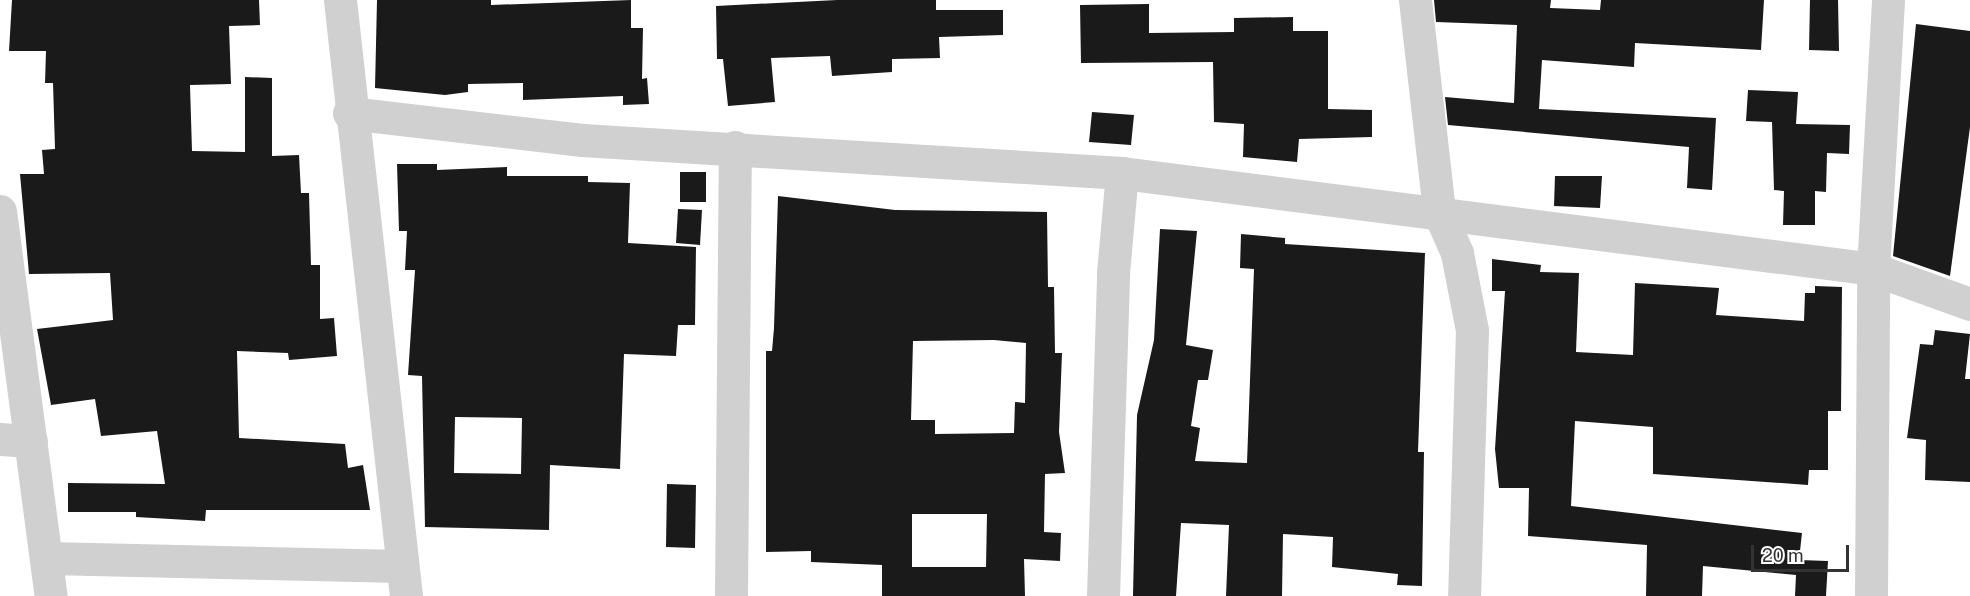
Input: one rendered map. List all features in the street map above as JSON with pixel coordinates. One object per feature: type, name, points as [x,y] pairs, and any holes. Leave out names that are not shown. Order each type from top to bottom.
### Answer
[{"type":"street","points":[[47,558],[404,581],[349,113],[340,0]]},
{"type":"street","points":[[1415,0],[1439,212],[1457,253],[1472,330],[1464,596]]},
{"type":"street","points":[[1871,596],[1873,269],[1888,0]]},
{"type":"street","points":[[349,113],[582,140],[735,147],[1122,173],[1873,269],[1970,304]]},
{"type":"street","points":[[731,596],[735,147]]},
{"type":"street","points":[[1103,596],[1113,273],[1122,173]]},
{"type":"street","points":[[0,211],[15,440],[47,558],[51,596]]},
{"type":"building","points":[[12,0],[259,0],[260,25],[229,26],[231,84],[190,85],[192,151],[245,152],[245,77],[272,78],[272,156],[299,155],[301,193],[309,193],[311,265],[320,265],[320,319],[334,318],[337,356],[289,360],[288,353],[237,351],[239,438],[345,444],[348,468],[363,465],[370,510],[206,510],[205,521],[136,517],[136,512],[68,512],[68,483],[165,484],[157,431],[101,436],[95,399],[51,405],[37,329],[113,320],[110,273],[29,274],[20,174],[44,174],[42,150],[55,149],[53,83],[45,83],[46,51],[9,51]]},
{"type":"building","points":[[377,0],[491,0],[491,5],[631,0],[631,28],[643,28],[642,79],[647,78],[649,104],[623,105],[623,96],[523,100],[523,83],[468,84],[468,92],[445,95],[375,88]]},
{"type":"building","points":[[837,0],[936,0],[936,10],[1003,10],[1003,35],[939,37],[940,58],[892,59],[892,72],[832,76],[830,56],[771,58],[775,102],[728,106],[723,59],[717,59],[716,6]]},
{"type":"building","points":[[1434,0],[1551,0],[1550,8],[1600,10],[1601,0],[1764,0],[1761,50],[1635,43],[1634,67],[1542,60],[1539,109],[1716,118],[1712,190],[1687,188],[1689,147],[1448,125],[1445,97],[1514,103],[1517,25],[1436,22]]},
{"type":"building","points":[[1810,0],[1838,0],[1839,51],[1809,50]]},
{"type":"building","points":[[1149,4],[1149,33],[1234,32],[1234,18],[1293,17],[1293,31],[1328,31],[1328,109],[1372,110],[1372,137],[1299,139],[1297,162],[1243,157],[1244,124],[1214,122],[1213,62],[1081,63],[1080,5]]},
{"type":"building","points":[[1916,24],[1970,31],[1970,127],[1950,276],[1893,256]]},
{"type":"building","points":[[1748,90],[1798,92],[1796,124],[1850,125],[1849,154],[1827,153],[1826,192],[1815,191],[1815,225],[1783,225],[1784,191],[1774,190],[1772,122],[1746,121]]},
{"type":"building","points":[[1092,112],[1134,115],[1131,145],[1089,142]]},
{"type":"building","points":[[397,164],[437,164],[437,170],[507,167],[507,176],[588,176],[588,182],[630,183],[628,243],[696,247],[695,325],[678,325],[676,356],[624,354],[620,469],[550,465],[549,530],[425,527],[422,376],[408,375],[415,270],[405,270],[407,231],[399,231]],"holes":[[[455,417],[522,418],[521,474],[454,473]]]},
{"type":"building","points":[[680,172],[706,172],[706,202],[680,202]]},
{"type":"building","points":[[1555,176],[1602,176],[1600,208],[1554,206]]},
{"type":"building","points":[[778,196],[895,210],[1047,212],[1048,287],[1054,287],[1055,353],[1062,353],[1059,432],[1065,473],[1045,474],[1044,532],[1061,533],[1060,561],[1024,559],[1025,596],[882,596],[882,565],[811,562],[811,551],[766,552],[766,351],[772,351]],"holes":[[[994,340],[1026,343],[1025,403],[1015,402],[1014,433],[935,434],[935,420],[911,420],[913,341]],[[912,514],[987,514],[986,567],[912,567]]]},
{"type":"building","points":[[678,209],[702,210],[700,245],[676,243]]},
{"type":"building","points":[[1160,229],[1197,231],[1186,345],[1213,350],[1208,380],[1198,380],[1191,426],[1200,428],[1195,461],[1247,463],[1254,269],[1240,268],[1241,234],[1285,238],[1285,244],[1425,253],[1418,452],[1424,452],[1422,586],[1397,585],[1398,574],[1332,567],[1333,537],[1283,534],[1282,596],[1226,596],[1229,525],[1181,523],[1176,596],[1133,596],[1137,415],[1154,340]]},
{"type":"building","points":[[1492,259],[1541,265],[1540,272],[1579,273],[1576,352],[1633,355],[1635,283],[1719,288],[1716,315],[1804,321],[1805,293],[1815,293],[1815,286],[1842,287],[1841,411],[1828,411],[1828,470],[1809,470],[1808,485],[1653,474],[1653,427],[1575,421],[1571,506],[1802,533],[1799,560],[1828,561],[1826,596],[1795,596],[1796,575],[1703,566],[1702,596],[1646,596],[1647,545],[1528,536],[1529,488],[1499,488],[1495,449],[1505,291],[1492,291]]},
{"type":"building","points":[[1935,330],[1970,334],[1965,379],[1970,379],[1970,482],[1925,480],[1926,440],[1907,438],[1920,344],[1933,345]]},
{"type":"building","points":[[667,484],[696,485],[695,548],[666,547]]}]
